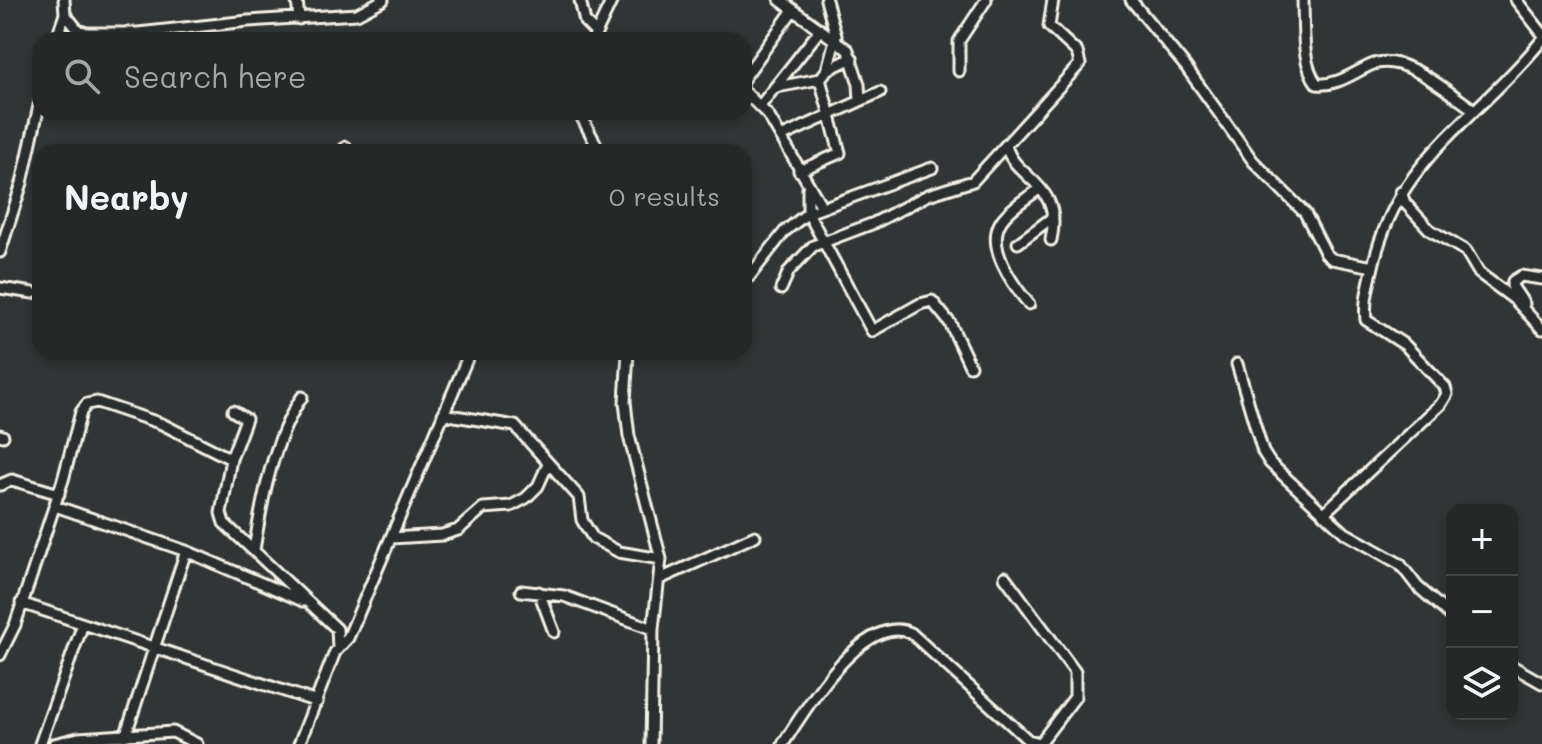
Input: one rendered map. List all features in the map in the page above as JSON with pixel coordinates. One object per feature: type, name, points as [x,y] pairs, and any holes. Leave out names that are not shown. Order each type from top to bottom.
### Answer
[{"type":"street","points":[[59,32],[65,14],[64,0]]},
{"type":"street","points":[[297,0],[299,19]]},
{"type":"street","points":[[176,32],[357,14],[383,0]]},
{"type":"street","points":[[580,0],[585,22],[592,32]]},
{"type":"street","points":[[597,32],[612,0]]},
{"type":"street","points":[[779,0],[848,50],[860,101]]},
{"type":"street","points":[[799,171],[840,153],[828,116],[823,74],[836,42],[826,0]]},
{"type":"street","points":[[959,71],[959,41],[986,0]]},
{"type":"street","points":[[781,289],[798,260],[823,240],[874,223],[928,195],[973,181],[1080,64],[1077,52],[1049,26],[1053,0]]},
{"type":"street","points":[[1131,0],[1186,67],[1245,151],[1305,213],[1326,254],[1332,259],[1373,267]]},
{"type":"street","points":[[1303,0],[1306,49],[1311,74],[1317,84],[1333,83],[1373,64],[1391,61],[1473,109]]},
{"type":"street","points":[[1516,0],[1542,33]]},
{"type":"street","points":[[752,67],[793,10]]},
{"type":"street","points":[[65,14],[74,26],[85,32]]},
{"type":"street","points":[[60,28],[74,26]]},
{"type":"street","points":[[760,106],[820,30]]},
{"type":"street","points":[[1323,514],[1441,404],[1447,394],[1445,387],[1405,345],[1366,320],[1379,234],[1401,192],[1473,109],[1514,74],[1542,40]]},
{"type":"street","points":[[777,87],[823,74],[852,58]]},
{"type":"street","points":[[781,137],[880,92]]},
{"type":"street","points":[[752,98],[781,137],[808,188],[822,207]]},
{"type":"street","points":[[0,252],[25,170],[36,120]]},
{"type":"street","points":[[583,120],[596,144]]},
{"type":"street","points":[[1006,145],[1009,154],[1040,188],[1053,217],[1051,240]]},
{"type":"street","points":[[752,273],[785,231],[808,213],[932,168]]},
{"type":"street","points":[[808,188],[808,213],[872,331],[920,304],[932,301],[950,323],[970,366]]},
{"type":"street","points":[[1029,304],[1002,262],[997,233],[1003,218],[1040,188]]},
{"type":"street","points":[[1401,192],[1405,203],[1430,230],[1462,248],[1479,273],[1527,311],[1542,329]]},
{"type":"street","points":[[1018,243],[1053,217]]},
{"type":"street","points":[[1527,311],[1513,281],[1521,276],[1542,279]]},
{"type":"street","points":[[0,288],[32,293]]},
{"type":"street","points":[[299,744],[338,648],[348,638],[467,360]]},
{"type":"street","points":[[628,360],[625,402],[629,436],[661,559],[653,629],[651,744]]},
{"type":"street","points":[[1237,364],[1263,452],[1323,514],[1345,533],[1400,564],[1417,586],[1446,612]]},
{"type":"street","points":[[254,550],[270,476],[291,413],[302,397]]},
{"type":"street","points":[[0,655],[15,625],[59,494],[81,412],[87,404],[97,402],[162,424],[231,459]]},
{"type":"street","points":[[233,411],[246,419],[231,459],[221,513],[224,523],[337,629],[338,648]]},
{"type":"street","points":[[443,414],[515,426],[581,501],[582,520],[600,544],[619,552],[661,559]]},
{"type":"street","points":[[391,538],[442,535],[458,530],[483,508],[511,506],[526,498],[538,486],[548,464]]},
{"type":"street","points":[[0,485],[12,480],[59,494]]},
{"type":"street","points":[[55,506],[186,551],[310,604]]},
{"type":"street","points":[[660,579],[755,536]]},
{"type":"street","points":[[125,737],[186,551]]},
{"type":"street","points":[[783,744],[809,701],[841,663],[881,635],[900,630],[915,636],[1028,740],[1042,744],[1075,697],[1075,672],[1005,577]]},
{"type":"street","points":[[521,591],[564,596],[653,629]]},
{"type":"street","points":[[539,592],[554,632]]},
{"type":"street","points":[[21,603],[317,702]]},
{"type":"street","points":[[40,744],[83,624]]},
{"type":"street","points":[[0,635],[15,625]]},
{"type":"street","points":[[1518,669],[1542,683]]},
{"type":"street","points":[[60,743],[173,732],[197,744]]}]
